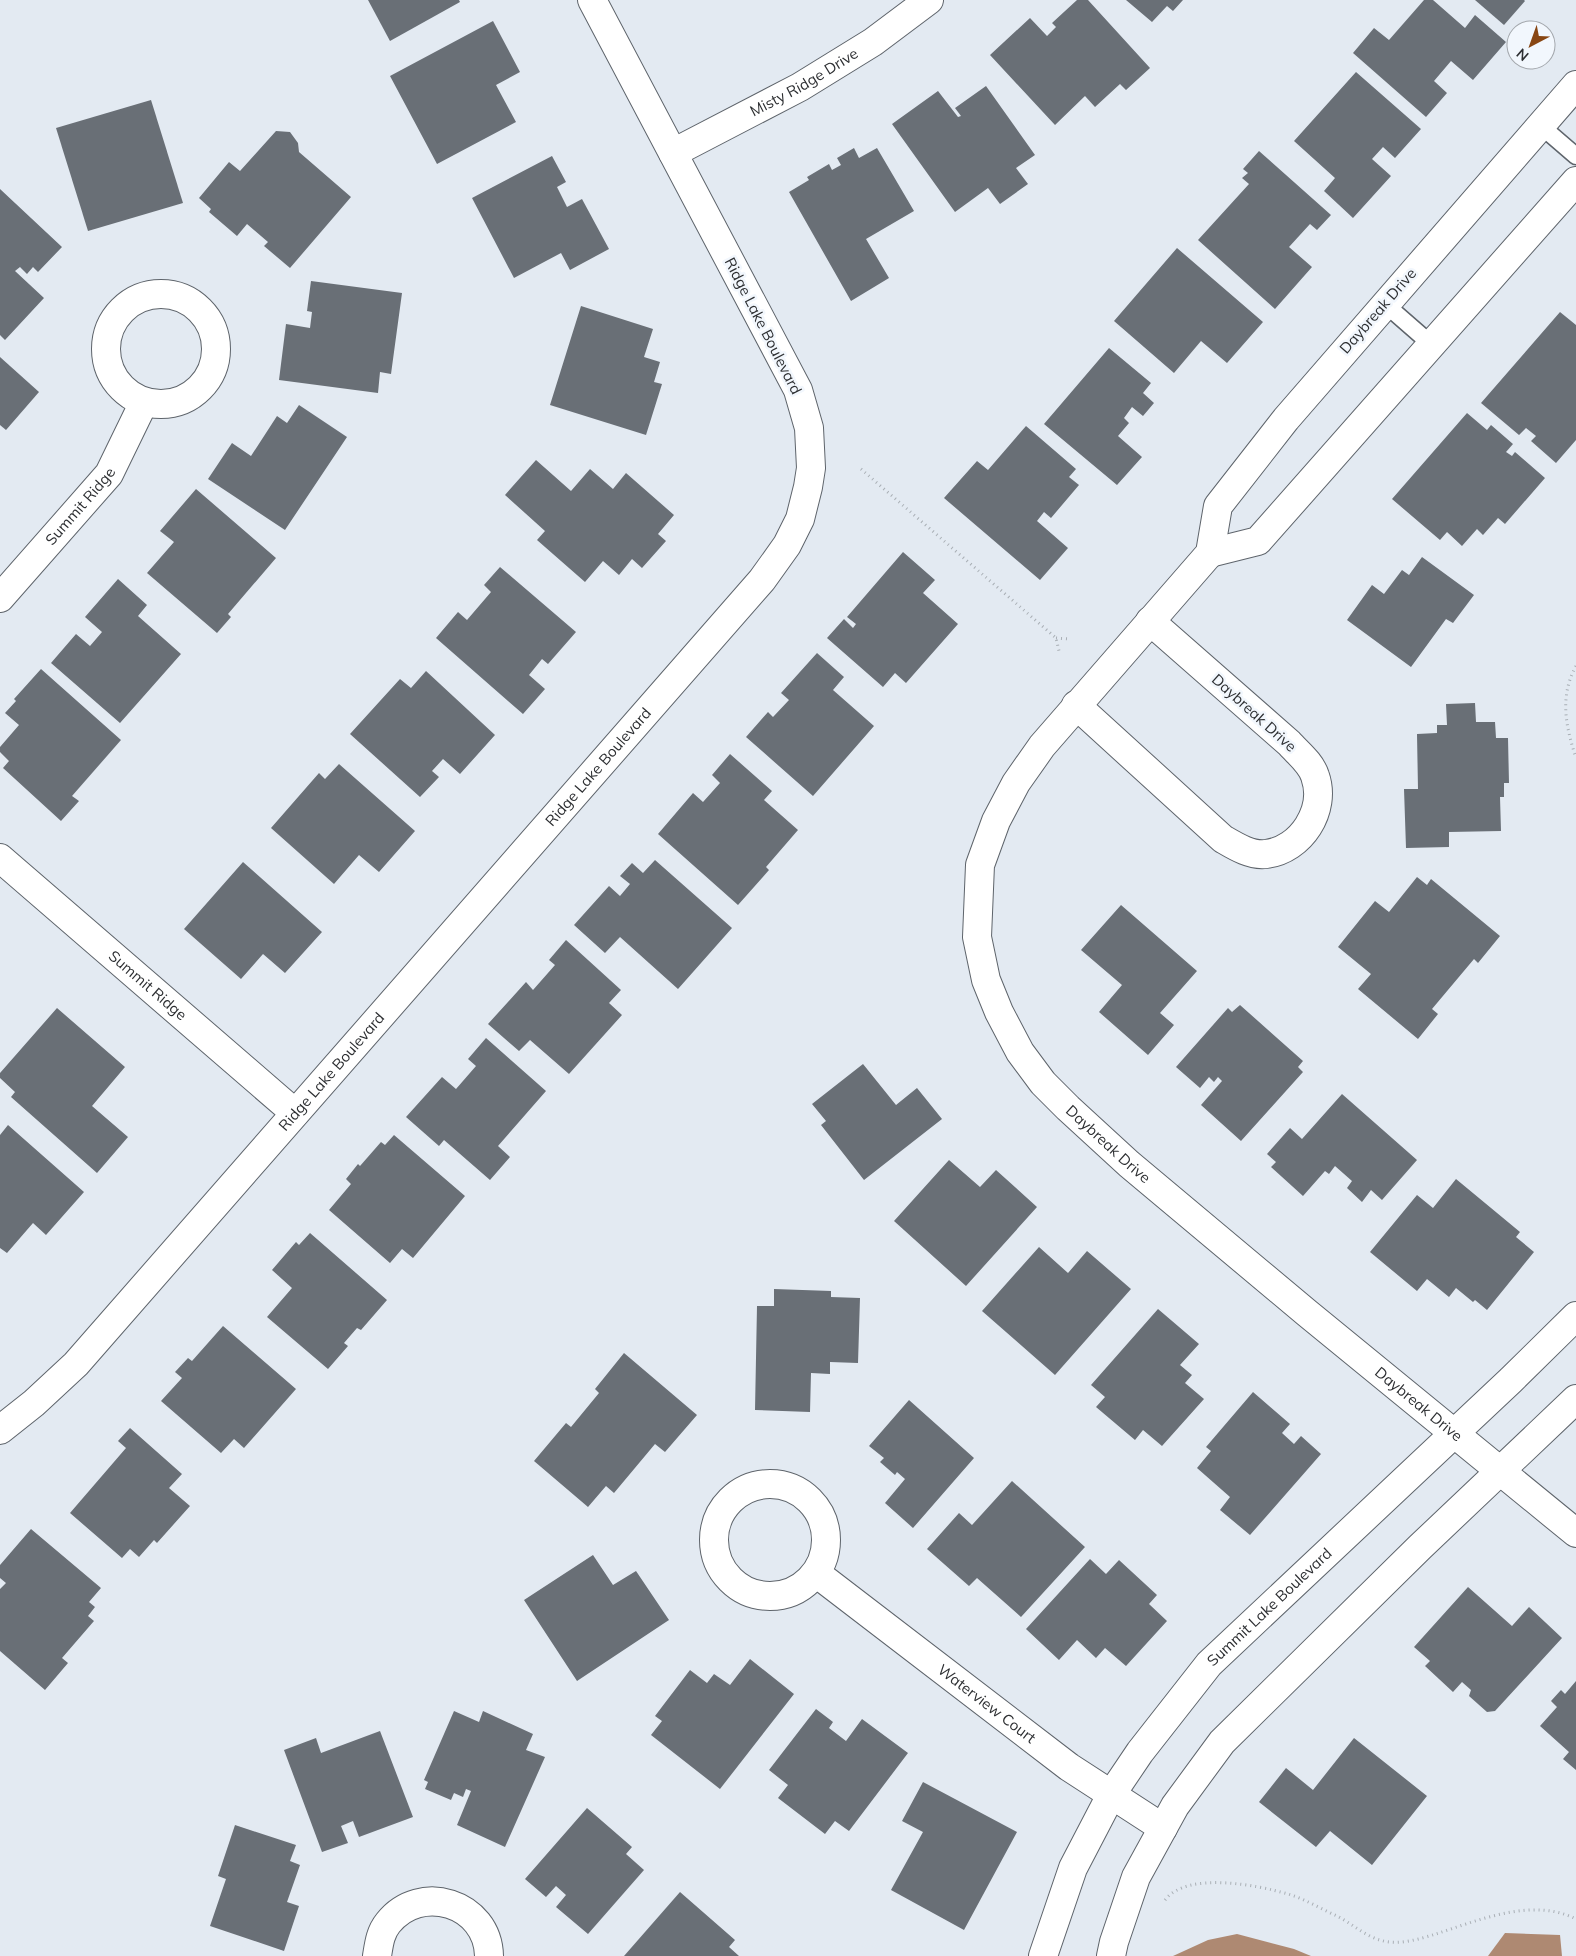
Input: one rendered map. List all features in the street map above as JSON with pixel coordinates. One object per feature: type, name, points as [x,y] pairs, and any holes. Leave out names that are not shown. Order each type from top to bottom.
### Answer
[{"type":"street","name":"Ridge Lake Boulevard","points":[[0,1430],[34,1403],[76,1364],[762,580],[787,545],[800,519],[811,468],[810,428],[798,390],[592,0]]},
{"type":"street","name":"Misty Ridge Drive","points":[[673,153],[800,87],[874,42],[929,0]]},
{"type":"street","name":"Daybreak Drive","points":[[1576,85],[1286,419],[1218,506],[1210,553],[1042,746],[1016,783],[996,821],[980,865],[977,937],[986,980],[999,1012],[1020,1052],[1043,1083],[1068,1108],[1129,1164],[1576,1533]]},
{"type":"street","points":[[1210,553],[1258,541],[1576,180]]},
{"type":"street","points":[[154,294],[174,295],[188,301],[204,314],[213,330],[216,348],[215,362],[204,384],[189,397],[173,404],[144,402],[131,395],[119,385],[108,364],[106,348],[108,332],[115,318],[134,300],[154,294]]},
{"type":"street","name":"Summit Ridge","points":[[0,598],[109,474],[144,402]]},
{"type":"street","name":"Daybreak Drive","points":[[1076,705],[1222,839],[1245,851],[1264,855],[1284,850],[1304,833],[1314,816],[1319,796],[1315,776],[1305,760],[1289,743],[1150,621]]},
{"type":"street","name":"Summit Ridge","points":[[0,858],[295,1113]]},
{"type":"street","name":"Summit Lake Boulevard","points":[[1043,1956],[1073,1868],[1111,1795],[1140,1752],[1209,1664],[1454,1434],[1576,1316]]},
{"type":"street","points":[[1111,1956],[1136,1877],[1175,1806],[1222,1742],[1420,1547],[1576,1399]]},
{"type":"street","points":[[759,1484],[777,1484],[793,1488],[812,1502],[823,1519],[827,1544],[825,1556],[816,1573],[805,1585],[787,1594],[769,1596],[746,1591],[729,1578],[718,1562],[713,1546],[714,1529],[719,1514],[735,1495],[759,1484]]},
{"type":"street","name":"Waterview Court","points":[[816,1573],[1062,1761],[1163,1828]]},
{"type":"street","points":[[377,1956],[379,1939],[388,1924],[400,1911],[418,1903],[443,1901],[464,1910],[478,1923],[488,1944],[488,1956]]},
{"type":"lane","points":[[1540,125],[1576,156]]},
{"type":"lane","points":[[1385,304],[1432,345]]},
{"type":"path","points":[[861,469],[1056,638],[1059,651]]},
{"type":"path","points":[[1056,638],[1069,639]]},
{"type":"path","points":[[1576,666],[1566,691],[1565,716],[1576,758]]},
{"type":"path","points":[[1164,1901],[1170,1894],[1190,1885],[1208,1882],[1249,1886],[1289,1894],[1339,1917],[1380,1940],[1398,1942],[1418,1939],[1519,1911],[1551,1910],[1576,1919]]},
{"type":"shaded area","points":[[1505,1933],[1560,1935],[1562,1956],[1488,1956]]},
{"type":"shaded area","points":[[1237,1934],[1294,1949],[1311,1956],[1173,1956],[1208,1940]]},
{"type":"building","points":[[368,0],[459,0],[460,2],[390,41]]},
{"type":"building","points":[[1077,0],[1088,0],[1150,68],[1126,90],[1120,84],[1095,107],[1085,96],[1055,125],[990,55],[1030,18],[1047,36],[1056,27],[1052,23]]},
{"type":"building","points":[[1126,0],[1183,0],[1173,11],[1167,6],[1152,22]]},
{"type":"building","points":[[1424,0],[1433,0],[1465,28],[1475,15],[1506,42],[1473,80],[1451,61],[1434,81],[1447,93],[1426,117],[1353,53],[1374,28],[1389,40]]},
{"type":"building","points":[[1475,0],[1524,0],[1508,20],[1506,20],[1504,25]]},
{"type":"building","points":[[493,21],[520,72],[496,85],[516,122],[437,164],[390,76]]},
{"type":"building","points":[[1356,72],[1421,129],[1395,158],[1383,147],[1372,159],[1391,176],[1353,218],[1324,191],[1335,178],[1294,141]]},
{"type":"building","points":[[986,86],[1035,155],[1016,168],[1028,184],[1000,204],[988,188],[955,212],[892,124],[938,91],[958,117],[961,116],[955,108]]},
{"type":"building","points":[[151,100],[183,203],[88,231],[56,128]]},
{"type":"building","points":[[276,131],[290,132],[298,143],[299,152],[351,197],[290,268],[264,246],[268,242],[247,224],[237,236],[209,212],[211,209],[199,198],[229,162],[240,171]]},
{"type":"building","points":[[854,148],[859,158],[877,148],[914,211],[866,239],[889,278],[851,301],[789,192],[809,180],[807,177],[829,164],[832,170],[841,165],[837,158]]},
{"type":"building","points":[[1259,151],[1331,215],[1317,230],[1310,224],[1289,247],[1312,267],[1275,309],[1198,240],[1249,184],[1242,178],[1248,173],[1243,169]]},
{"type":"building","points":[[552,156],[566,182],[557,187],[567,207],[582,199],[609,249],[570,270],[561,253],[514,278],[472,198]]},
{"type":"building","points":[[0,189],[62,247],[38,272],[33,267],[27,274],[20,267],[15,271],[44,298],[5,340],[0,335]]},
{"type":"building","points":[[1177,248],[1263,322],[1227,363],[1201,341],[1174,373],[1114,321]]},
{"type":"building","points":[[311,281],[402,293],[391,374],[380,372],[378,393],[279,380],[286,324],[310,328],[312,312],[307,311]]},
{"type":"building","points":[[581,306],[653,329],[644,357],[660,362],[654,382],[662,384],[646,435],[550,405]]},
{"type":"building","points":[[1560,312],[1576,325],[1576,440],[1556,463],[1531,441],[1536,436],[1526,428],[1519,435],[1481,403]]},
{"type":"building","points":[[1109,348],[1151,383],[1143,393],[1154,403],[1143,416],[1132,407],[1124,418],[1129,423],[1118,436],[1142,457],[1117,485],[1044,424]]},
{"type":"building","points":[[0,357],[39,392],[6,430],[0,425]]},
{"type":"building","points":[[299,405],[347,437],[285,530],[208,479],[232,443],[251,456],[277,416],[287,423]]},
{"type":"building","points":[[1467,413],[1487,430],[1491,425],[1513,444],[1506,452],[1512,456],[1515,452],[1545,478],[1505,524],[1498,518],[1483,535],[1477,529],[1462,546],[1447,532],[1440,540],[1392,499]]},
{"type":"building","points":[[1026,426],[1076,469],[1069,477],[1079,485],[1051,518],[1044,512],[1037,521],[1068,548],[1040,580],[944,498],[977,461],[988,470]]},
{"type":"building","points":[[536,460],[571,491],[590,469],[613,489],[626,473],[674,515],[658,534],[666,541],[642,568],[632,559],[619,575],[603,561],[585,582],[537,540],[545,531],[505,495]]},
{"type":"building","points":[[196,489],[276,558],[228,614],[231,617],[217,633],[147,573],[174,542],[160,531]]},
{"type":"building","points":[[903,552],[935,580],[923,593],[958,624],[906,683],[895,673],[883,687],[827,638],[844,619],[853,628],[856,624],[847,617]]},
{"type":"building","points":[[1422,557],[1474,595],[1453,623],[1446,619],[1411,667],[1347,620],[1372,585],[1384,594],[1402,570],[1409,575]]},
{"type":"building","points":[[500,567],[576,632],[548,664],[542,659],[529,675],[545,689],[523,714],[436,638],[458,612],[467,620],[491,592],[484,585]]},
{"type":"building","points":[[118,579],[147,605],[138,616],[181,654],[120,723],[51,663],[76,634],[90,646],[102,632],[85,617]]},
{"type":"building","points":[[817,653],[844,677],[833,690],[874,726],[813,796],[746,737],[768,712],[773,717],[789,700],[781,693]]},
{"type":"building","points":[[41,669],[121,740],[72,796],[79,801],[61,821],[3,768],[9,761],[0,752],[0,747],[19,725],[5,713],[16,701],[14,699]]},
{"type":"building","points":[[426,671],[495,735],[460,774],[443,759],[432,771],[439,777],[420,797],[350,734],[400,679],[411,688]]},
{"type":"building","points":[[1475,703],[1476,722],[1495,722],[1496,738],[1508,738],[1509,783],[1504,783],[1504,797],[1500,797],[1501,831],[1449,832],[1449,847],[1406,848],[1404,789],[1418,789],[1417,734],[1437,733],[1437,725],[1447,725],[1446,704]]},
{"type":"building","points":[[730,754],[772,791],[764,800],[798,830],[766,867],[769,870],[738,905],[658,834],[693,793],[703,802],[720,783],[712,775]]},
{"type":"building","points":[[339,764],[415,831],[379,872],[359,855],[334,884],[271,828],[319,773],[325,779]]},
{"type":"building","points":[[655,860],[732,928],[678,989],[620,937],[605,953],[574,925],[609,886],[620,896],[630,884],[620,876],[632,863],[643,873]]},
{"type":"building","points":[[243,862],[322,932],[285,973],[263,954],[241,979],[184,929]]},
{"type":"building","points":[[1417,877],[1427,885],[1431,879],[1500,936],[1478,963],[1474,959],[1432,1009],[1438,1014],[1418,1039],[1358,989],[1371,974],[1338,947],[1375,901],[1389,912]]},
{"type":"building","points":[[1121,905],[1197,971],[1160,1013],[1174,1025],[1148,1055],[1099,1012],[1122,985],[1081,950]]},
{"type":"building","points":[[566,940],[621,990],[609,1003],[622,1015],[569,1074],[530,1040],[519,1051],[488,1024],[526,982],[533,990],[555,965],[549,960]]},
{"type":"building","points":[[1240,1005],[1303,1061],[1298,1067],[1303,1072],[1241,1141],[1201,1105],[1222,1081],[1218,1077],[1214,1082],[1209,1077],[1200,1088],[1176,1067],[1228,1008],[1232,1012]]},
{"type":"building","points":[[57,1008],[125,1067],[92,1106],[128,1137],[97,1173],[11,1097],[15,1092],[0,1078],[0,1073]]},
{"type":"building","points":[[486,1038],[546,1091],[498,1146],[510,1157],[490,1180],[444,1140],[439,1146],[406,1117],[442,1077],[456,1089],[476,1066],[468,1059]]},
{"type":"building","points":[[863,1064],[896,1105],[917,1088],[942,1119],[864,1180],[821,1125],[826,1121],[812,1104]]},
{"type":"building","points":[[1342,1094],[1417,1160],[1382,1200],[1371,1190],[1362,1202],[1347,1188],[1352,1181],[1335,1166],[1329,1174],[1325,1171],[1303,1196],[1271,1167],[1276,1162],[1267,1154],[1290,1128],[1302,1139]]},
{"type":"building","points":[[8,1125],[84,1192],[46,1235],[33,1223],[7,1253],[0,1248],[0,1135]]},
{"type":"building","points":[[394,1135],[465,1196],[413,1258],[402,1249],[390,1263],[329,1210],[351,1184],[346,1179],[358,1164],[360,1166],[381,1142],[385,1145]]},
{"type":"building","points":[[949,1160],[980,1187],[996,1170],[1037,1207],[966,1286],[894,1221]]},
{"type":"building","points":[[1456,1179],[1520,1232],[1516,1237],[1534,1252],[1487,1310],[1475,1300],[1473,1302],[1456,1288],[1449,1297],[1427,1279],[1417,1291],[1370,1252],[1417,1195],[1433,1208]]},
{"type":"building","points":[[310,1233],[387,1300],[361,1330],[357,1328],[344,1343],[348,1346],[328,1369],[267,1317],[292,1288],[272,1270],[296,1242],[299,1245]]},
{"type":"building","points":[[1039,1247],[1068,1273],[1087,1251],[1131,1289],[1055,1375],[982,1311]]},
{"type":"building","points":[[774,1289],[831,1291],[831,1297],[860,1298],[858,1363],[830,1362],[830,1374],[811,1373],[810,1412],[755,1410],[757,1306],[774,1306]]},
{"type":"building","points":[[1158,1309],[1199,1344],[1180,1365],[1192,1375],[1185,1383],[1204,1399],[1162,1446],[1143,1430],[1135,1440],[1096,1407],[1105,1397],[1091,1385]]},
{"type":"building","points":[[223,1326],[296,1389],[244,1448],[234,1439],[221,1453],[161,1401],[182,1378],[175,1372],[188,1358],[192,1361]]},
{"type":"building","points":[[624,1353],[697,1415],[665,1452],[655,1444],[614,1493],[606,1486],[588,1507],[534,1461],[566,1423],[571,1427],[599,1393],[595,1389]]},
{"type":"building","points":[[1253,1392],[1290,1424],[1282,1433],[1294,1444],[1301,1436],[1321,1454],[1250,1535],[1220,1510],[1230,1497],[1197,1468],[1211,1451],[1206,1447]]},
{"type":"building","points":[[909,1400],[974,1458],[913,1528],[885,1503],[905,1479],[897,1472],[895,1475],[880,1462],[884,1458],[869,1446]]},
{"type":"building","points":[[130,1428],[182,1474],[169,1488],[190,1506],[157,1543],[154,1540],[139,1557],[130,1549],[122,1558],[70,1513],[126,1448],[118,1441]]},
{"type":"building","points":[[1012,1481],[1085,1547],[1021,1617],[977,1578],[969,1586],[927,1549],[959,1513],[972,1525]]},
{"type":"building","points":[[31,1529],[101,1588],[89,1602],[95,1607],[88,1616],[94,1621],[62,1658],[68,1663],[45,1690],[0,1651],[0,1589],[6,1583],[0,1578],[0,1565]]},
{"type":"building","points":[[593,1555],[613,1585],[636,1571],[669,1620],[577,1681],[524,1600]]},
{"type":"building","points":[[1090,1559],[1106,1574],[1119,1560],[1157,1595],[1149,1604],[1167,1621],[1126,1666],[1105,1648],[1096,1658],[1077,1640],[1059,1660],[1026,1629]]},
{"type":"building","points":[[1468,1587],[1512,1626],[1529,1607],[1562,1638],[1495,1711],[1487,1712],[1469,1696],[1471,1690],[1462,1682],[1453,1692],[1425,1666],[1430,1661],[1414,1647]]},
{"type":"building","points":[[750,1659],[794,1694],[720,1789],[651,1735],[662,1721],[655,1716],[690,1670],[707,1683],[714,1674],[730,1685]]},
{"type":"building","points":[[1576,1681],[1576,1770],[1563,1759],[1569,1752],[1540,1726],[1557,1707],[1551,1701],[1561,1690],[1565,1694]]},
{"type":"building","points":[[816,1709],[833,1722],[829,1728],[846,1741],[862,1719],[908,1753],[849,1831],[835,1821],[825,1834],[778,1798],[788,1785],[769,1770]]},
{"type":"building","points":[[454,1711],[479,1722],[483,1711],[533,1734],[526,1750],[545,1757],[505,1847],[457,1825],[471,1791],[466,1789],[463,1797],[454,1793],[451,1800],[425,1789],[428,1782],[424,1780]]},
{"type":"building","points":[[380,1731],[413,1817],[359,1837],[353,1821],[341,1826],[348,1843],[322,1852],[284,1750],[316,1738],[321,1753]]},
{"type":"building","points":[[1354,1738],[1427,1796],[1372,1865],[1330,1831],[1316,1847],[1259,1802],[1286,1768],[1313,1790]]},
{"type":"building","points":[[923,1782],[1017,1832],[964,1930],[891,1890],[923,1832],[902,1821]]},
{"type":"building","points":[[587,1808],[632,1847],[626,1854],[644,1870],[588,1934],[556,1907],[566,1895],[556,1886],[546,1897],[525,1879]]},
{"type":"building","points":[[235,1825],[296,1845],[290,1861],[300,1865],[287,1902],[299,1906],[284,1951],[210,1926],[226,1879],[218,1876]]},
{"type":"building","points":[[680,1892],[735,1940],[729,1947],[739,1956],[624,1956]]}]
